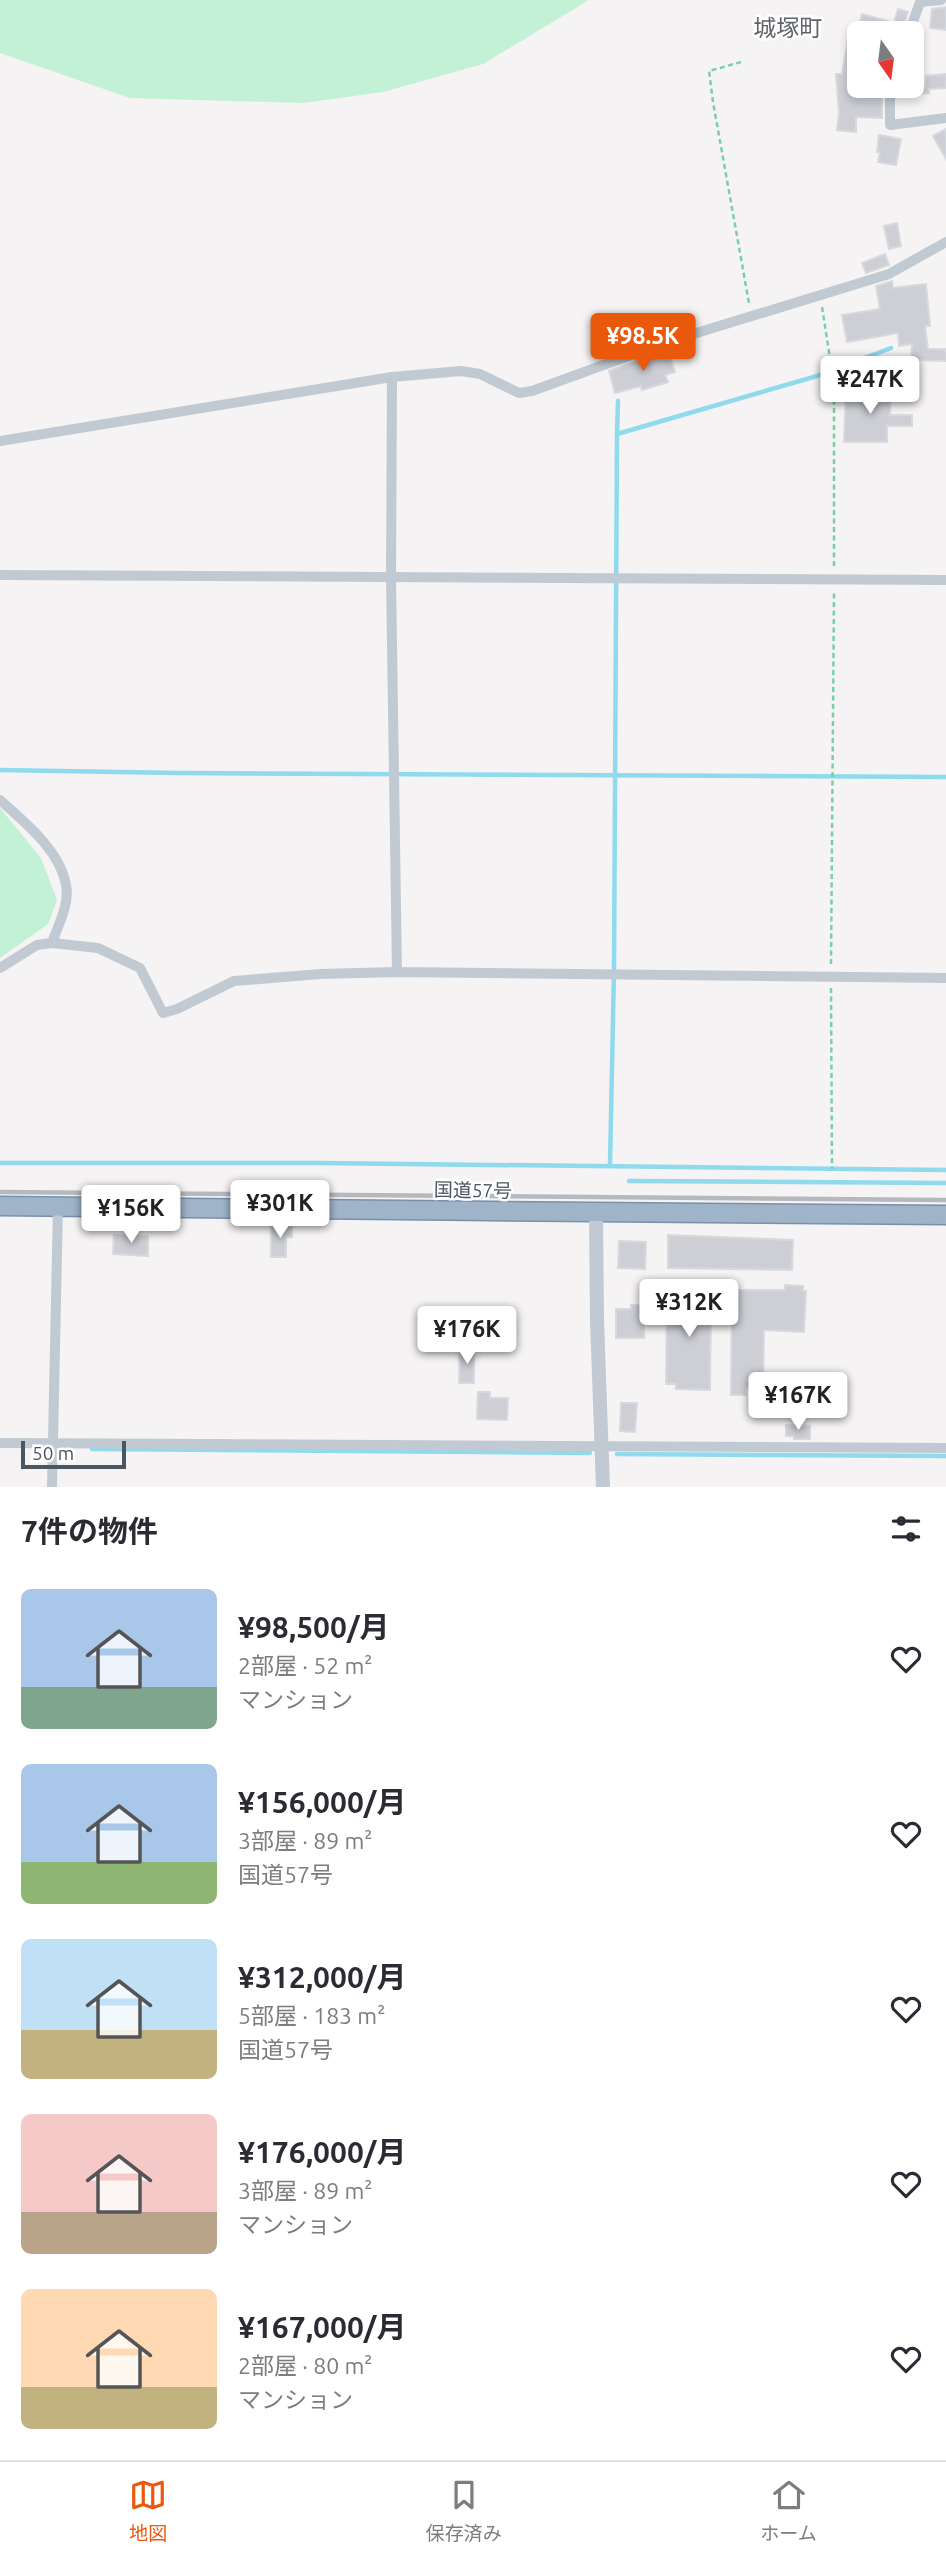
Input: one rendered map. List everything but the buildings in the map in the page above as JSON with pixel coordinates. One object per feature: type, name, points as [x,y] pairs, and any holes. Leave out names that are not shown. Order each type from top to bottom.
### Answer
[{"type":"highway","name":"国道57号","points":[[0,1206],[596,1214],[946,1215]]},
{"type":"street","points":[[913,21],[920,2],[941,0]]},
{"type":"street","points":[[890,98],[890,125],[946,118]]},
{"type":"street","points":[[0,441],[392,377],[461,371],[480,374],[519,393],[532,391],[664,343],[889,275],[946,242]]},
{"type":"street","points":[[392,377],[391,578],[397,972]]},
{"type":"street","points":[[0,575],[946,580]]},
{"type":"street","points":[[0,800],[43,839],[67,886],[65,910],[52,943]]},
{"type":"street","points":[[0,968],[37,945],[52,943],[98,948],[140,968],[163,1013],[177,1009],[234,981],[320,974],[397,972],[946,978]]},
{"type":"street","points":[[52,1487],[58,1207]]},
{"type":"street","points":[[596,1214],[603,1487]]},
{"type":"street","points":[[0,1443],[946,1448]]},
{"type":"path","points":[[741,62],[709,71],[752,317]]},
{"type":"path","points":[[820,297],[834,384],[832,1170]]},
{"type":"green space","points":[[0,0],[589,0],[483,64],[383,92],[303,103],[130,98],[0,53]]},
{"type":"green space","points":[[0,808],[41,858],[57,900],[48,924],[0,958]]},
{"type":"waterway","points":[[610,1165],[614,970],[617,434],[817,376],[891,348]]},
{"type":"waterway","points":[[617,434],[618,401]]},
{"type":"waterway","points":[[0,770],[946,777]]},
{"type":"waterway","points":[[0,1163],[319,1163],[946,1170]]},
{"type":"waterway","points":[[629,1181],[946,1183]]},
{"type":"waterway","points":[[92,1449],[590,1453]]},
{"type":"waterway","points":[[617,1454],[946,1456]]},
{"type":"railway","points":[[0,1192],[946,1200]]},
{"type":"district","name":"城塚町","points":[[788,28]]}]
